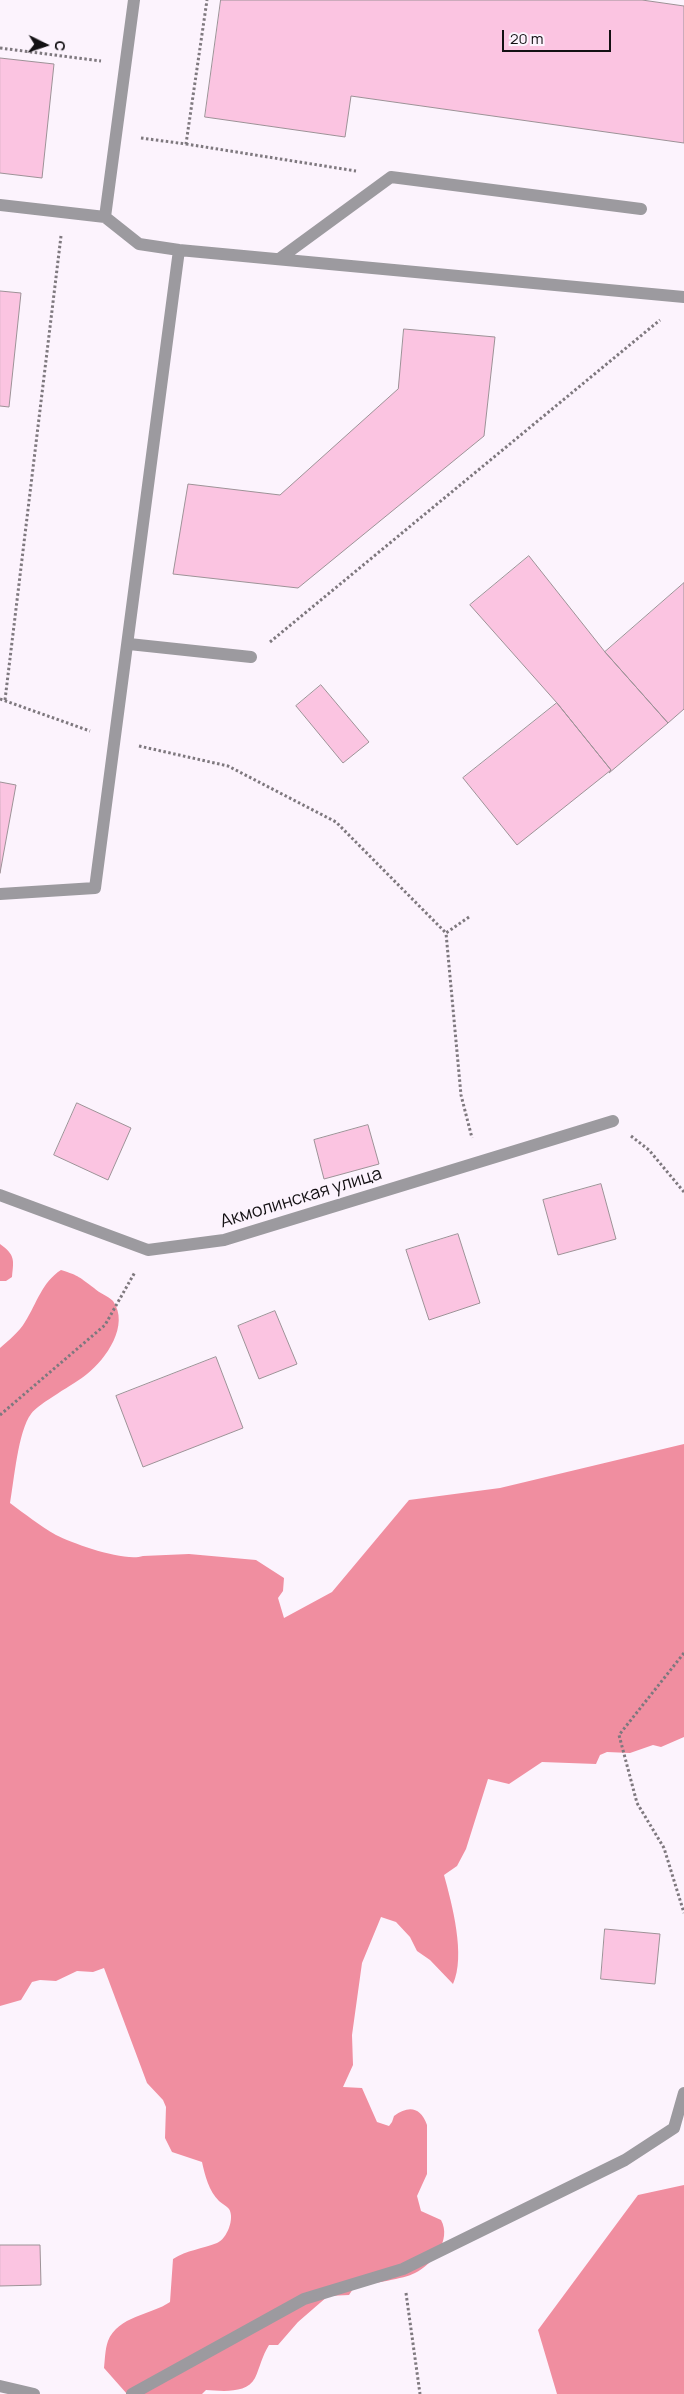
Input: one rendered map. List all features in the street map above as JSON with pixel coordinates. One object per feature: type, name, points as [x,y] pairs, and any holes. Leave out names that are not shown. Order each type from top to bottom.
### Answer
[{"type":"street","points":[[105,217],[134,0]]},
{"type":"street","points":[[279,259],[391,177],[640,209]]},
{"type":"street","points":[[0,205],[105,217],[139,244],[180,250],[684,297]]},
{"type":"street","points":[[0,894],[95,888],[180,250]]},
{"type":"street","points":[[129,644],[251,657]]},
{"type":"street","name":"Акмолинская улица","points":[[0,1195],[148,1250],[224,1240],[613,1121]]},
{"type":"street","points":[[132,2394],[304,2299],[403,2269],[625,2160],[674,2128],[684,2093]]},
{"type":"street","points":[[0,2386],[34,2394]]},
{"type":"path","points":[[186,144],[207,0]]},
{"type":"path","points":[[0,48],[125,64]]},
{"type":"path","points":[[115,134],[391,177]]},
{"type":"path","points":[[5,700],[64,213]]},
{"type":"path","points":[[251,657],[661,320]]},
{"type":"path","points":[[0,699],[115,740],[228,766],[336,822],[446,933],[461,1094],[478,1162]]},
{"type":"path","points":[[446,933],[469,917]]},
{"type":"path","points":[[613,1121],[649,1150],[684,1192]]},
{"type":"path","points":[[0,1415],[105,1325],[148,1250]]},
{"type":"path","points":[[684,1653],[619,1734],[637,1802],[664,1848],[684,1913]]},
{"type":"path","points":[[403,2269],[420,2394]]},
{"type":"shaded area","points":[[0,1244],[11,1255],[13,1262],[12,1277],[6,1281],[0,1281]]},
{"type":"shaded area","points":[[61,1270],[79,1277],[113,1301],[118,1310],[117,1331],[108,1351],[94,1368],[31,1414],[20,1444],[10,1503],[56,1535],[86,1547],[124,1557],[189,1554],[256,1560],[284,1578],[283,1591],[278,1598],[284,1618],[332,1592],[409,1500],[500,1488],[684,1444],[684,1737],[661,1747],[653,1745],[630,1753],[607,1752],[600,1755],[596,1764],[542,1762],[509,1784],[488,1779],[466,1849],[457,1866],[444,1875],[454,1915],[458,1945],[457,1972],[453,1984],[430,1960],[417,1951],[410,1937],[396,1922],[381,1917],[362,1963],[352,2035],[353,2065],[343,2087],[362,2088],[377,2122],[389,2126],[394,2116],[409,2109],[421,2114],[427,2125],[427,2174],[417,2196],[421,2211],[441,2220],[444,2228],[442,2243],[434,2258],[415,2273],[396,2279],[359,2286],[353,2289],[349,2295],[328,2296],[298,2322],[278,2345],[269,2345],[255,2378],[246,2387],[240,2389],[206,2390],[202,2394],[127,2394],[104,2368],[108,2341],[119,2326],[170,2302],[173,2259],[221,2241],[229,2228],[231,2213],[210,2188],[202,2162],[172,2152],[165,2138],[166,2107],[163,2100],[147,2083],[104,1968],[93,1972],[77,1971],[56,1981],[40,1980],[32,1982],[21,2000],[0,2006],[0,1348],[23,1326],[44,1287]]},
{"type":"shaded area","points":[[684,2185],[684,2394],[557,2394],[538,2330],[638,2195]]},
{"type":"building","points":[[221,0],[642,0],[684,6],[684,143],[351,96],[345,137],[205,117]]},
{"type":"building","points":[[0,58],[54,64],[42,178],[0,173]]},
{"type":"building","points":[[0,291],[21,293],[9,407],[0,406]]},
{"type":"building","points":[[404,329],[495,337],[484,436],[298,588],[173,574],[188,484],[280,495],[398,389]]},
{"type":"building","points":[[529,556],[605,652],[668,723],[609,773],[611,770],[557,703],[470,605]]},
{"type":"building","points":[[684,583],[684,709],[668,723],[605,652]]},
{"type":"building","points":[[321,685],[369,742],[343,763],[296,706]]},
{"type":"building","points":[[557,703],[611,770],[517,845],[463,778]]},
{"type":"building","points":[[0,782],[16,785],[0,873]]},
{"type":"building","points":[[77,1103],[131,1128],[108,1180],[54,1155]]},
{"type":"building","points":[[368,1125],[379,1164],[324,1179],[314,1140]]},
{"type":"building","points":[[601,1184],[616,1239],[558,1255],[543,1200]]},
{"type":"building","points":[[458,1234],[480,1303],[429,1320],[406,1250]]},
{"type":"building","points":[[275,1311],[297,1364],[259,1379],[238,1326]]},
{"type":"building","points":[[216,1357],[243,1428],[143,1467],[116,1396]]},
{"type":"building","points":[[605,1929],[660,1934],[655,1984],[601,1979]]},
{"type":"building","points":[[0,2245],[40,2245],[41,2285],[0,2286]]}]
